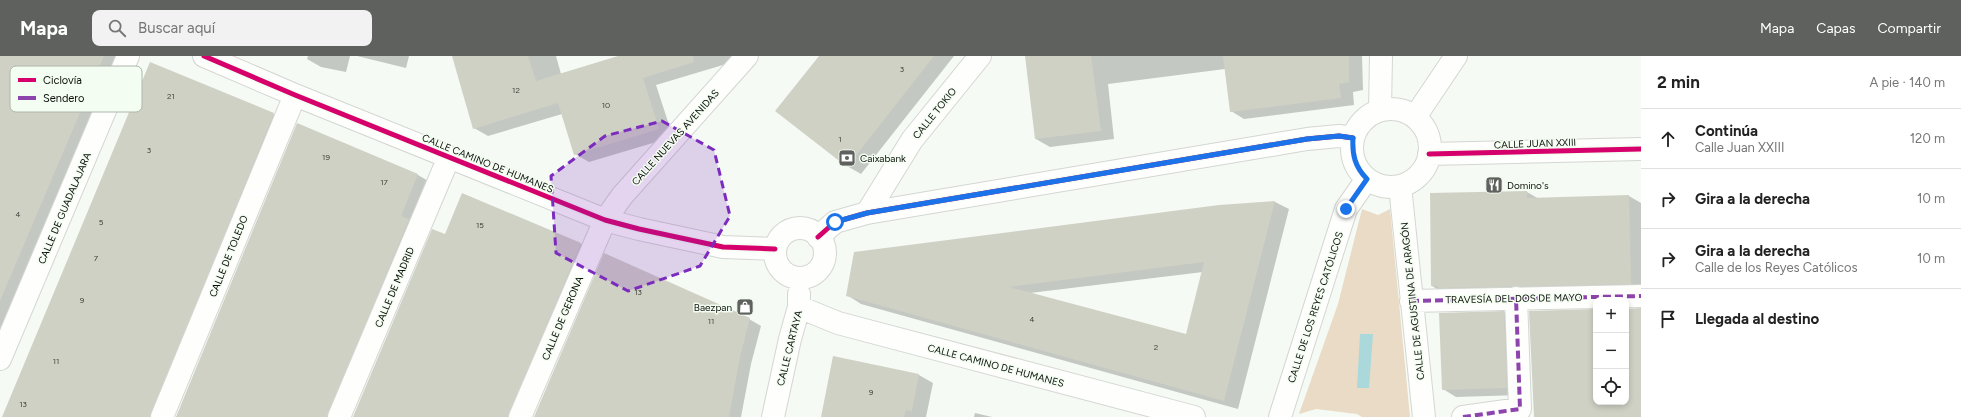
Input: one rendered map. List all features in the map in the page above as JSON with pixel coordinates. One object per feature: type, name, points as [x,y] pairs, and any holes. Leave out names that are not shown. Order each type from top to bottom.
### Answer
[{"type":"street","name":"CALLE DE GUADALAJARA","points":[[124,66],[128,56]]},
{"type":"street","name":"CALLE NUEVAS AVENIDAS","points":[[605,220],[622,196],[747,56]]},
{"type":"street","name":"CALLE TOKIO","points":[[867,213],[912,140],[980,56]]},
{"type":"street","points":[[1380,110],[1381,56]]},
{"type":"street","points":[[1415,117],[1456,56]]},
{"type":"street","name":"CALLE CAMINO DE HUMANES","points":[[216,58],[295,95],[605,220],[723,247],[775,249]]},
{"type":"street","name":"CALLE DE TOLEDO","points":[[162,417],[295,95]]},
{"type":"street","points":[[1392,109],[1404,111],[1415,117],[1422,124],[1427,134],[1430,154],[1426,165],[1419,175],[1410,182],[1400,186],[1388,187],[1367,179],[1359,171],[1354,161],[1352,150],[1353,138],[1358,126],[1368,116],[1380,110],[1392,109]]},
{"type":"street","name":"CALLE DE GUADALAJARA","points":[[0,359],[104,112]]},
{"type":"street","points":[[818,236],[835,222],[867,213],[1307,139],[1339,136],[1353,138]]},
{"type":"street","name":"CALLE JUAN XXIII","points":[[1430,154],[1641,149]]},
{"type":"street","name":"CALLE DE MADRID","points":[[339,417],[449,157]]},
{"type":"street","name":"CALLE DE LOS REYES CATÓLICOS","points":[[1280,417],[1346,209],[1367,179]]},
{"type":"street","name":"CALLE DE AGUSTINA DE ARAGÓN","points":[[1400,186],[1424,417]]},
{"type":"street","name":"CALLE DE GERONA","points":[[520,417],[605,220]]},
{"type":"street","points":[[798,228],[809,230],[818,236],[823,245],[824,254],[822,263],[817,271],[809,276],[800,278],[789,276],[781,270],[775,260],[775,249],[779,239],[787,232],[798,228]]},
{"type":"street","name":"CALLE CARTAYA","points":[[773,417],[790,339],[799,307],[800,278]]},
{"type":"street","name":"TRAVESÍA DEL DOS DE MAYO","points":[[1412,301],[1641,296]]},
{"type":"street","points":[[1462,417],[1520,413],[1516,298]]},
{"type":"street","name":"CALLE CAMINO DE HUMANES","points":[[799,307],[838,323],[1194,417]]},
{"type":"highlighted area","points":[[662,121],[714,150],[730,216],[700,266],[628,291],[556,253],[551,176],[605,136]]},
{"type":"shaded area","points":[[1362,209],[1378,215],[1390,209],[1410,417],[1362,417],[1357,414],[1316,409],[1299,414],[1338,304]]},
{"type":"water","points":[[1360,334],[1373,334],[1369,388],[1357,388]]},
{"type":"building","points":[[0,56],[104,56],[100,66],[10,66],[10,112],[80,112],[0,301]]},
{"type":"building","points":[[452,56],[528,56],[536,81],[618,56],[693,56],[694,62],[643,78],[659,129],[574,155],[558,103],[473,129]]},
{"type":"building","points":[[819,56],[934,56],[847,167],[775,111]]},
{"type":"building","points":[[1025,56],[1091,56],[1101,131],[1035,139]]},
{"type":"building","points":[[1223,56],[1349,56],[1349,82],[1339,84],[1341,98],[1230,112]]},
{"type":"building","points":[[150,62],[274,113],[150,417],[2,417],[129,112],[142,112],[142,81]]},
{"type":"building","points":[[297,123],[418,174],[401,216],[409,219],[327,417],[176,417]]},
{"type":"building","points":[[1527,191],[1527,198],[1629,195],[1631,284],[1438,288],[1438,286],[1431,286],[1430,193]]},
{"type":"building","points":[[462,193],[581,243],[508,417],[353,417],[432,229],[445,234]]},
{"type":"building","points":[[1275,201],[1224,401],[846,296],[854,252],[1219,205]],"holes":[[[1204,262],[1186,334],[1009,287]]]},
{"type":"building","points":[[604,253],[750,318],[740,357],[729,417],[534,417]]},
{"type":"building","points":[[1641,308],[1641,417],[1534,417],[1529,311],[1593,309],[1593,405],[1629,405],[1629,309]]},
{"type":"building","points":[[1504,311],[1507,388],[1442,390],[1439,313]]},
{"type":"building","points":[[833,356],[919,374],[912,411],[906,410],[904,417],[821,417]]},
{"type":"marked path","points":[[1411,301],[1641,296]]},
{"type":"marked path","points":[[1463,417],[1520,409],[1516,298]]},
{"type":"cycle path","points":[[204,56],[295,95],[605,220],[723,247],[775,249]]},
{"type":"cycle path","points":[[818,237],[835,222],[867,213],[1307,139],[1339,136],[1353,138]]},
{"type":"cycle path","points":[[1429,154],[1641,149]]},
{"type":"place","name":"Caixabank","points":[[847,158]]},
{"type":"place","name":"Domino's","points":[[1494,185]]},
{"type":"place","name":"Baezpan","points":[[745,307]]},
{"type":"route","points":[[835,222],[867,213],[987,192],[1307,139],[1339,136],[1353,138],[1352,150],[1354,161],[1359,171],[1367,179],[1346,209]]}]
